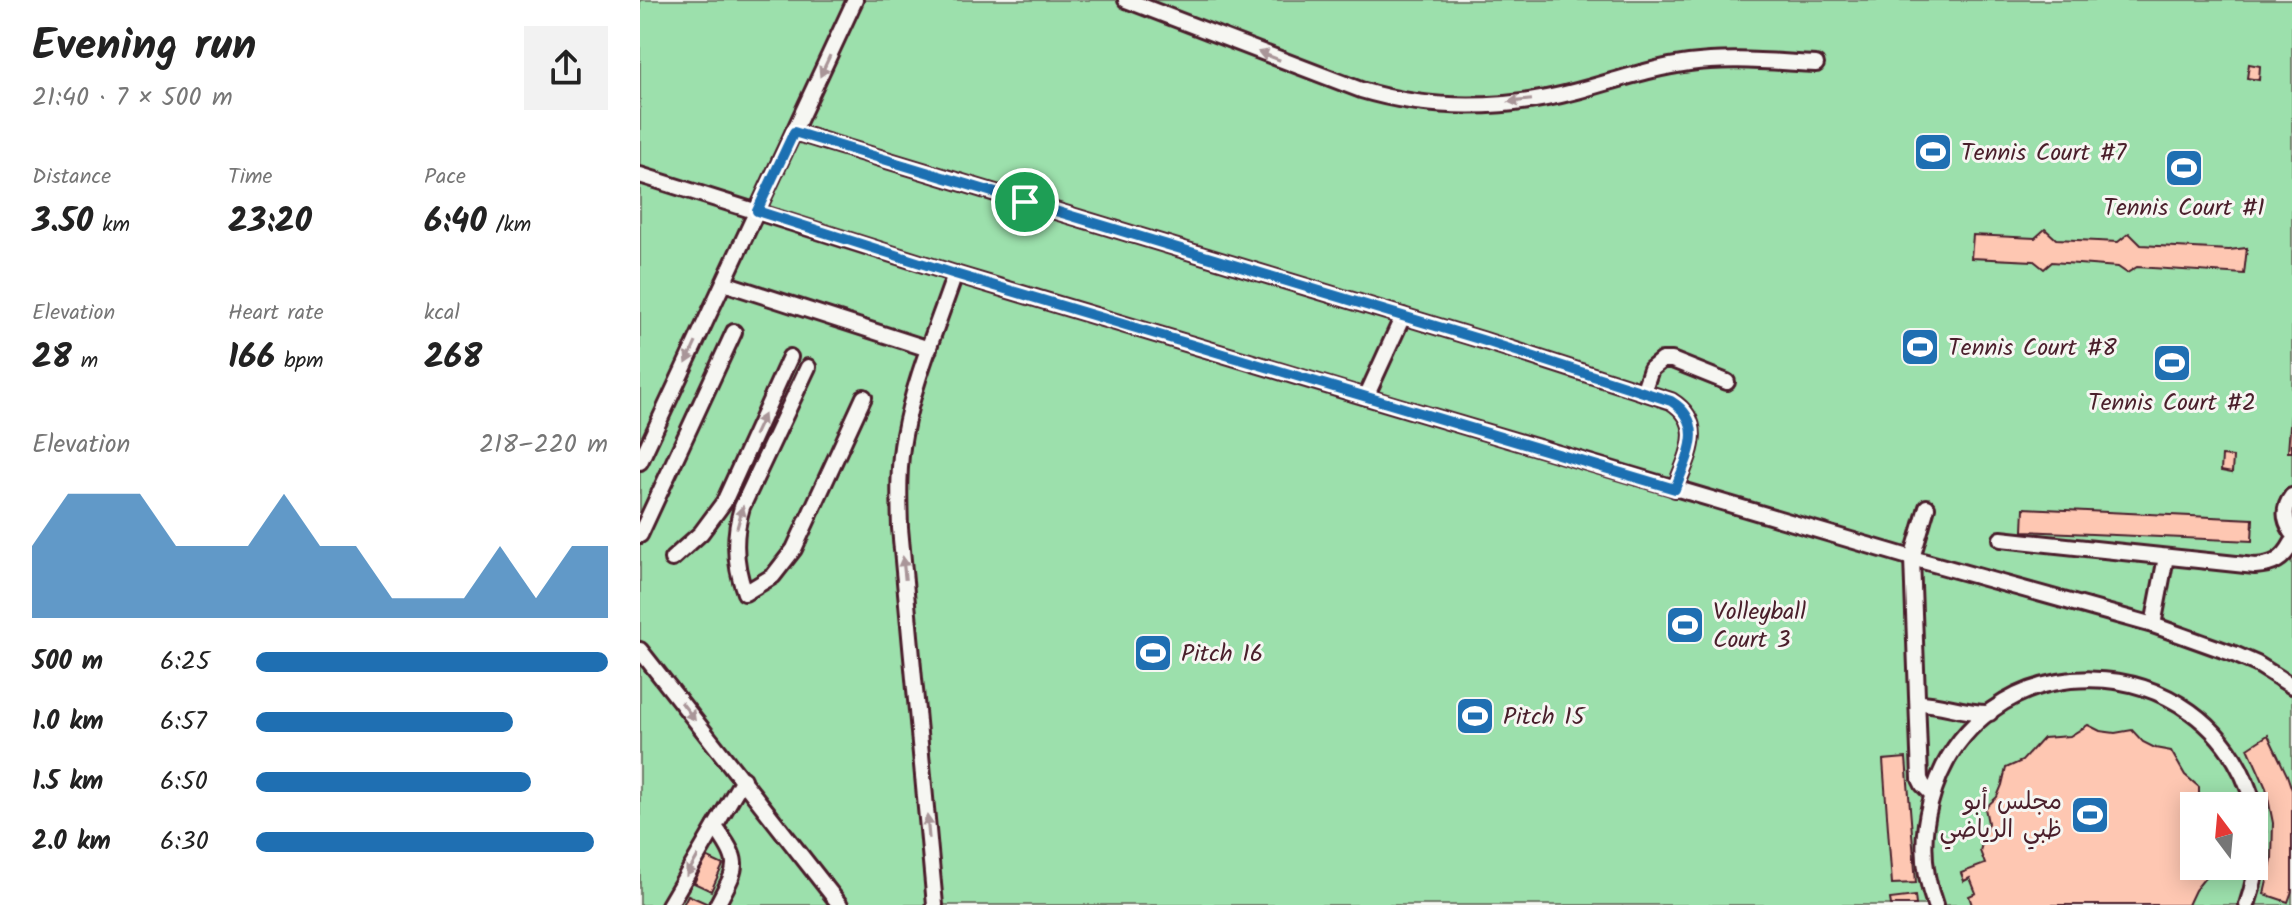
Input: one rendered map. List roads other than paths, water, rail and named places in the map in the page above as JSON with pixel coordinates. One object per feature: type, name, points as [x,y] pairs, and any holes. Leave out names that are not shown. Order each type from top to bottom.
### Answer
[{"type":"lane","points":[[640,462],[855,0]]},
{"type":"lane","points":[[1126,0],[1361,90],[1398,100],[1440,105],[1553,97],[1674,65],[1701,61],[1729,59],[1816,64]]},
{"type":"lane","points":[[794,132],[1403,316],[1671,401],[1680,406],[1691,423],[1692,443],[1675,489]]},
{"type":"lane","points":[[640,175],[955,274],[1675,489],[2153,625],[2234,654],[2292,686]]},
{"type":"lane","points":[[935,905],[900,528],[899,476],[912,397],[955,274]]},
{"type":"lane","points":[[724,283],[929,349]]},
{"type":"lane","points":[[1366,397],[1403,316]]},
{"type":"lane","points":[[640,535],[734,332]]},
{"type":"lane","points":[[672,559],[701,533],[724,502],[790,357]]},
{"type":"lane","points":[[1643,392],[1651,369],[1662,360],[1672,360],[1727,382]]},
{"type":"lane","points":[[808,367],[742,507],[737,524],[736,559],[745,593],[773,576],[794,549],[864,397]]},
{"type":"lane","points":[[2292,496],[2285,515],[2292,532]]},
{"type":"lane","points":[[1927,507],[1912,558],[1920,779],[1932,794]]},
{"type":"lane","points":[[2001,539],[2255,566],[2271,565],[2292,543]]},
{"type":"lane","points":[[2153,625],[2166,557]]},
{"type":"lane","points":[[640,650],[840,905]]},
{"type":"lane","points":[[1935,905],[1924,851],[1926,817],[1939,775],[1961,741],[1990,713],[2033,689],[2056,682],[2105,679],[2153,690],[2185,707],[2213,731],[2229,750],[2248,792]]},
{"type":"lane","points":[[1918,703],[1990,713]]},
{"type":"lane","points":[[669,905],[743,779]]},
{"type":"lane","points":[[715,827],[730,848],[735,868],[717,905]]},
{"type":"lane","points":[[2247,905],[2254,880]]},
{"type":"place","name":"Tennis Court #7","points":[[1933,152]]},
{"type":"place","name":"Tennis Court #1","points":[[2184,168]]},
{"type":"place","name":"Tennis Court #8","points":[[1920,347]]},
{"type":"place","name":"Tennis Court #2","points":[[2172,363]]},
{"type":"place","name":"Volleyball Court 3","points":[[1685,625]]},
{"type":"place","name":"Pitch 16","points":[[1153,653]]},
{"type":"place","name":"Pitch 15","points":[[1475,716]]},
{"type":"place","name":"مجلس أبو ظبي الرياضي","points":[[2090,815]]}]
